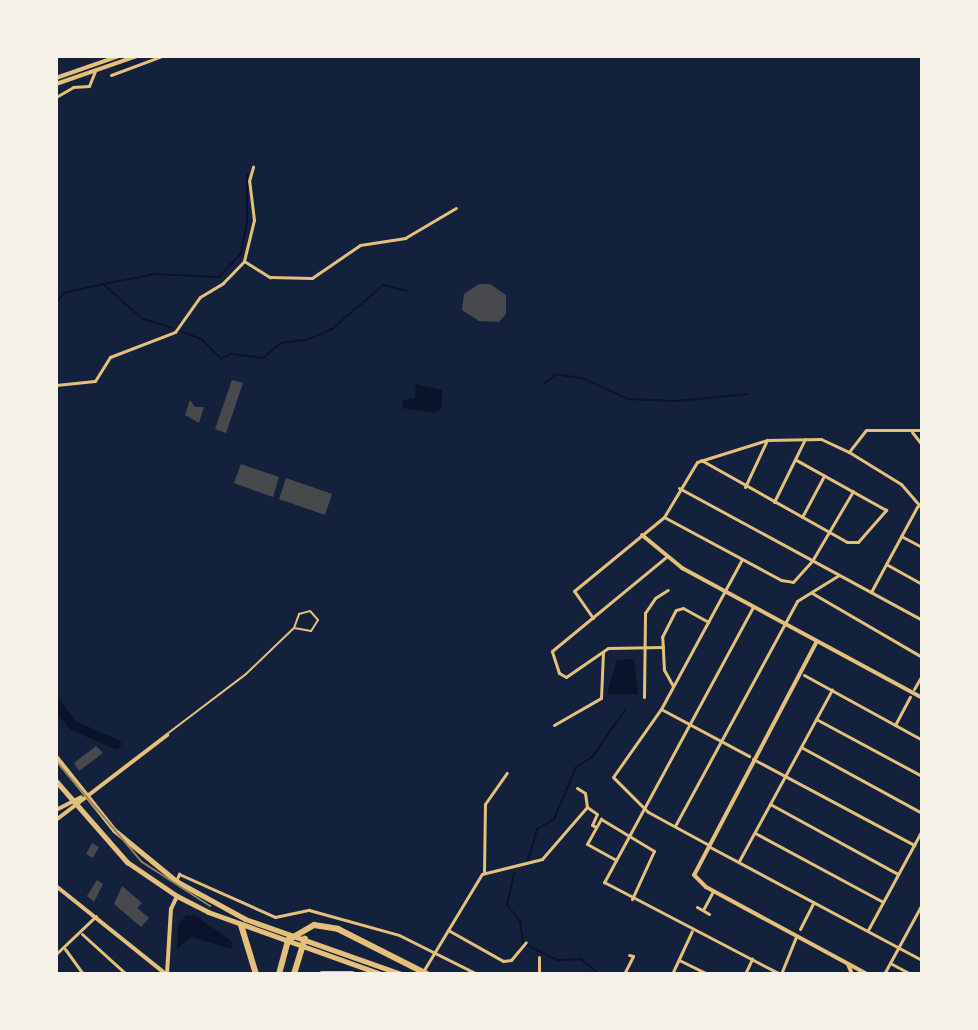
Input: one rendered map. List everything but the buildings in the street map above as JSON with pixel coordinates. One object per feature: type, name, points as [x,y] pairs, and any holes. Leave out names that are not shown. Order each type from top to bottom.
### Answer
[{"type":"highway","points":[[241,925],[256,974]]},
{"type":"highway","points":[[279,974],[282,952],[291,936],[308,926],[338,929],[425,974]]},
{"type":"highway","points":[[294,974],[304,943]]},
{"type":"highway","points":[[322,974],[352,974]]},
{"type":"main road","points":[[56,757],[84,797],[139,854],[176,881],[245,919],[381,974]]},
{"type":"main road","points":[[56,781],[71,802],[127,862],[177,896],[241,925],[401,974]]},
{"type":"street","points":[[56,78],[119,56]]},
{"type":"street","points":[[56,84],[137,56]]},
{"type":"street","points":[[111,75],[162,56]]},
{"type":"street","points":[[56,97],[73,87],[89,86],[95,71]]},
{"type":"street","points":[[56,385],[84,386],[95,381],[118,352],[128,354],[175,332],[200,297],[223,283],[244,261],[254,220],[249,181],[253,167]]},
{"type":"street","points":[[244,261],[270,277],[312,278],[360,245],[405,238],[456,208]]},
{"type":"street","points":[[849,452],[857,435],[866,430],[922,430]]},
{"type":"street","points":[[911,431],[922,445]]},
{"type":"street","points":[[774,502],[805,439]]},
{"type":"street","points":[[593,618],[574,591],[664,517],[679,488],[701,460],[767,440],[821,439],[903,485],[920,507],[871,592]]},
{"type":"street","points":[[745,487],[767,440]]},
{"type":"street","points":[[701,460],[831,533],[857,543],[886,510],[796,460]]},
{"type":"street","points":[[802,517],[824,476]]},
{"type":"street","points":[[679,488],[922,620]]},
{"type":"street","points":[[664,517],[788,582],[801,577],[831,533],[853,491]]},
{"type":"street","points":[[642,535],[666,557],[725,592],[922,698]]},
{"type":"street","points":[[901,536],[922,547]]},
{"type":"street","points":[[663,647],[603,652],[566,677],[559,673],[552,651],[666,557]]},
{"type":"street","points":[[742,559],[661,709],[613,777],[644,809],[922,960]]},
{"type":"street","points":[[886,564],[922,584]]},
{"type":"street","points":[[675,826],[797,601],[839,575]]},
{"type":"street","points":[[644,697],[645,613],[668,590]]},
{"type":"street","points":[[812,593],[922,657]]},
{"type":"street","points":[[753,607],[604,884],[780,974],[796,936]]},
{"type":"street","points":[[673,686],[664,670],[662,635],[677,609],[708,622]]},
{"type":"street","points":[[817,641],[751,758],[694,875],[713,891],[867,974]]},
{"type":"street","points":[[554,725],[601,698],[603,652]]},
{"type":"street","points":[[804,675],[922,740]]},
{"type":"street","points":[[914,689],[922,675]]},
{"type":"street","points":[[739,861],[832,690]]},
{"type":"street","points":[[895,725],[910,697]]},
{"type":"street","points":[[661,709],[914,845]]},
{"type":"street","points":[[816,719],[922,776]]},
{"type":"street","points":[[56,810],[84,797],[167,735]]},
{"type":"street","points":[[801,747],[922,813]]},
{"type":"street","points":[[425,974],[430,953],[484,873],[485,804],[507,773]]},
{"type":"street","points":[[577,788],[585,793],[587,807],[597,814],[592,825],[596,827]]},
{"type":"street","points":[[56,820],[71,802]]},
{"type":"street","points":[[770,804],[898,874]]},
{"type":"street","points":[[484,873],[542,859],[587,807]]},
{"type":"street","points":[[616,860],[587,844],[601,819],[650,845],[655,855],[632,899]]},
{"type":"street","points":[[868,930],[922,830]]},
{"type":"street","points":[[755,833],[883,902]]},
{"type":"street","points":[[176,881],[179,874],[272,917],[312,910],[399,935],[477,974]]},
{"type":"street","points":[[56,886],[166,974]]},
{"type":"street","points":[[703,910],[713,891]]},
{"type":"street","points":[[166,974],[171,909],[177,896]]},
{"type":"street","points":[[800,929],[814,902]]},
{"type":"street","points":[[884,974],[922,904]]},
{"type":"street","points":[[697,907],[709,914]]},
{"type":"street","points":[[56,954],[82,934],[96,916]]},
{"type":"street","points":[[448,930],[499,960],[511,960],[526,942]]},
{"type":"street","points":[[672,974],[692,931]]},
{"type":"street","points":[[82,934],[126,974]]},
{"type":"street","points":[[65,949],[83,974]]},
{"type":"street","points":[[624,974],[633,957],[629,955]]},
{"type":"street","points":[[539,957],[540,973]]},
{"type":"street","points":[[745,974],[752,959]]},
{"type":"street","points":[[679,960],[708,974]]},
{"type":"street","points":[[890,963],[911,974]]},
{"type":"street","points":[[848,964],[852,974]]},
{"type":"lane","points":[[167,735],[217,698],[294,628],[305,611],[318,620],[311,631],[294,628]]},
{"type":"water","points":[[416,384],[442,390],[442,407],[435,413],[402,408],[403,400],[415,398]]},
{"type":"water","points":[[634,659],[638,694],[607,694],[617,660]]},
{"type":"water","points":[[186,915],[196,916],[233,942],[231,949],[192,937],[177,949],[178,925]]},
{"type":"waterway","points":[[103,284],[155,274],[219,277],[241,253],[247,221],[247,174]]},
{"type":"waterway","points":[[56,303],[64,293],[103,284],[143,319],[173,328]]},
{"type":"waterway","points":[[183,332],[201,339],[221,359],[231,354],[263,358],[281,343],[307,340],[332,329],[383,285],[407,291]]},
{"type":"waterway","points":[[544,384],[556,374],[585,379],[628,399],[677,401],[748,394]]},
{"type":"waterway","points":[[56,704],[74,726],[116,744]]},
{"type":"waterway","points":[[528,861],[537,829],[554,819],[576,767],[592,757],[626,709]]},
{"type":"waterway","points":[[514,873],[507,905],[520,921],[523,943]]},
{"type":"waterway","points":[[527,945],[557,960],[581,959],[599,974]]},
{"type":"tram line","points":[[56,761],[142,862],[210,906]]}]
